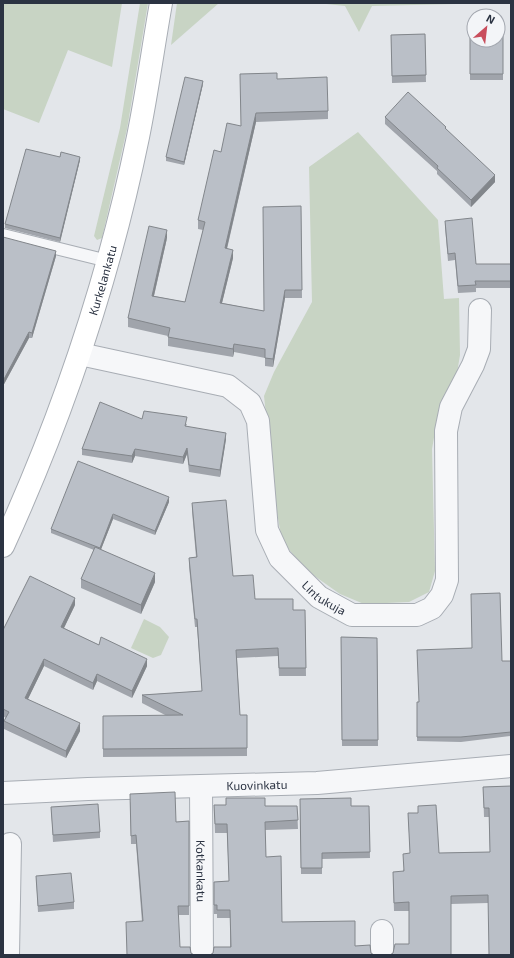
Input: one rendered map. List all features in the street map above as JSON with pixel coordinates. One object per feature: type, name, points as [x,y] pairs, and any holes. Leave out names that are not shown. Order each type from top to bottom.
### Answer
[{"type":"street","name":"Kurkelankatu","points":[[3,546],[23,502],[63,403],[80,354],[108,261],[138,137],[160,3]]},
{"type":"street","name":"Lintukuja","points":[[80,354],[228,386],[250,404],[258,421],[267,530],[280,558],[319,597],[352,615],[417,615],[432,608],[442,595],[447,580],[446,431],[451,407],[473,365],[478,349],[480,310]]},
{"type":"street","name":"Kuovinkatu","points":[[3,793],[88,789],[317,783],[511,766]]},
{"type":"street","name":"Kotkankatu","points":[[201,787],[202,955]]},
{"type":"street","points":[[8,955],[10,844]]},
{"type":"street","points":[[382,931],[382,955]]},
{"type":"lane","points":[[3,235],[108,261]]},
{"type":"green space","points":[[3,3],[122,3],[112,67],[68,50],[39,123],[3,109]]},
{"type":"green space","points":[[140,3],[148,3],[127,129],[102,238],[97,240],[94,236],[120,128]]},
{"type":"green space","points":[[177,3],[219,3],[171,45]]},
{"type":"green space","points":[[317,3],[498,3],[372,6],[359,32],[345,6]]},
{"type":"green space","points":[[358,132],[438,220],[444,299],[459,298],[460,355],[457,373],[439,409],[432,449],[435,571],[429,592],[409,602],[364,604],[340,594],[306,570],[282,541],[275,501],[264,396],[274,372],[312,302],[309,167]]},
{"type":"green space","points":[[144,619],[160,627],[169,637],[161,655],[153,658],[131,648]]},
{"type":"building","points":[[425,34],[426,75],[392,76],[391,35]]},
{"type":"building","points":[[470,48],[503,48],[503,74],[470,74]]},
{"type":"building","points":[[277,73],[277,79],[327,77],[328,111],[256,113],[225,248],[233,250],[220,303],[264,311],[263,207],[301,206],[302,290],[285,290],[273,359],[265,358],[265,349],[234,344],[233,349],[168,337],[170,328],[128,318],[149,226],[167,230],[152,296],[185,302],[205,222],[198,220],[214,150],[221,152],[227,123],[241,126],[240,74]]},
{"type":"building","points":[[185,77],[203,81],[184,162],[166,157]]},
{"type":"building","points":[[408,92],[495,175],[471,200],[437,168],[438,166],[385,117]]},
{"type":"building","points":[[26,149],[60,157],[61,152],[80,157],[60,238],[5,224]]},
{"type":"building","points":[[472,218],[476,264],[511,264],[511,281],[475,281],[476,285],[458,286],[455,253],[448,254],[445,221]]},
{"type":"building","points":[[3,237],[56,251],[32,333],[29,332],[3,381]]},
{"type":"building","points":[[100,402],[142,419],[144,411],[187,417],[185,426],[226,433],[220,470],[189,465],[187,448],[183,457],[135,449],[132,456],[82,449]]},
{"type":"building","points":[[78,461],[169,497],[155,531],[113,514],[100,548],[51,529]]},
{"type":"building","points":[[226,500],[233,576],[253,575],[255,599],[293,599],[293,610],[305,610],[306,668],[279,668],[278,648],[236,650],[240,715],[247,715],[247,748],[103,749],[103,716],[183,715],[142,695],[202,691],[197,619],[195,619],[189,558],[197,557],[192,503]]},
{"type":"building","points":[[95,547],[155,573],[141,605],[81,579]]},
{"type":"building","points":[[30,576],[75,598],[61,627],[99,645],[101,637],[147,659],[132,691],[97,674],[93,683],[44,659],[25,698],[80,723],[66,751],[4,721],[9,712],[3,709],[3,630]]},
{"type":"building","points":[[500,593],[502,661],[511,661],[511,732],[461,737],[417,737],[417,702],[419,702],[417,650],[472,648],[471,594]]},
{"type":"building","points":[[341,637],[377,638],[378,740],[342,740]]},
{"type":"building","points":[[511,786],[511,955],[489,955],[488,895],[451,896],[451,955],[390,955],[393,953],[395,944],[409,944],[409,902],[394,903],[393,872],[404,871],[403,854],[410,853],[408,813],[418,813],[418,806],[436,805],[439,853],[490,852],[489,808],[484,808],[483,787]]},
{"type":"building","points":[[175,792],[176,822],[189,821],[189,906],[178,906],[180,947],[190,947],[191,953],[194,955],[127,955],[126,922],[143,921],[136,835],[131,836],[130,794]]},
{"type":"building","points":[[226,798],[265,798],[265,806],[297,806],[298,820],[265,822],[266,857],[281,856],[282,922],[355,921],[355,946],[370,945],[371,953],[374,955],[210,955],[213,953],[214,947],[231,947],[230,910],[217,910],[217,905],[214,905],[214,882],[229,881],[227,824],[215,824],[214,805],[226,805]]},
{"type":"building","points":[[351,798],[351,806],[369,806],[370,852],[322,853],[322,868],[301,868],[300,799]]},
{"type":"building","points":[[98,804],[100,832],[53,835],[51,807]]},
{"type":"building","points":[[71,873],[74,902],[38,906],[36,876]]}]
